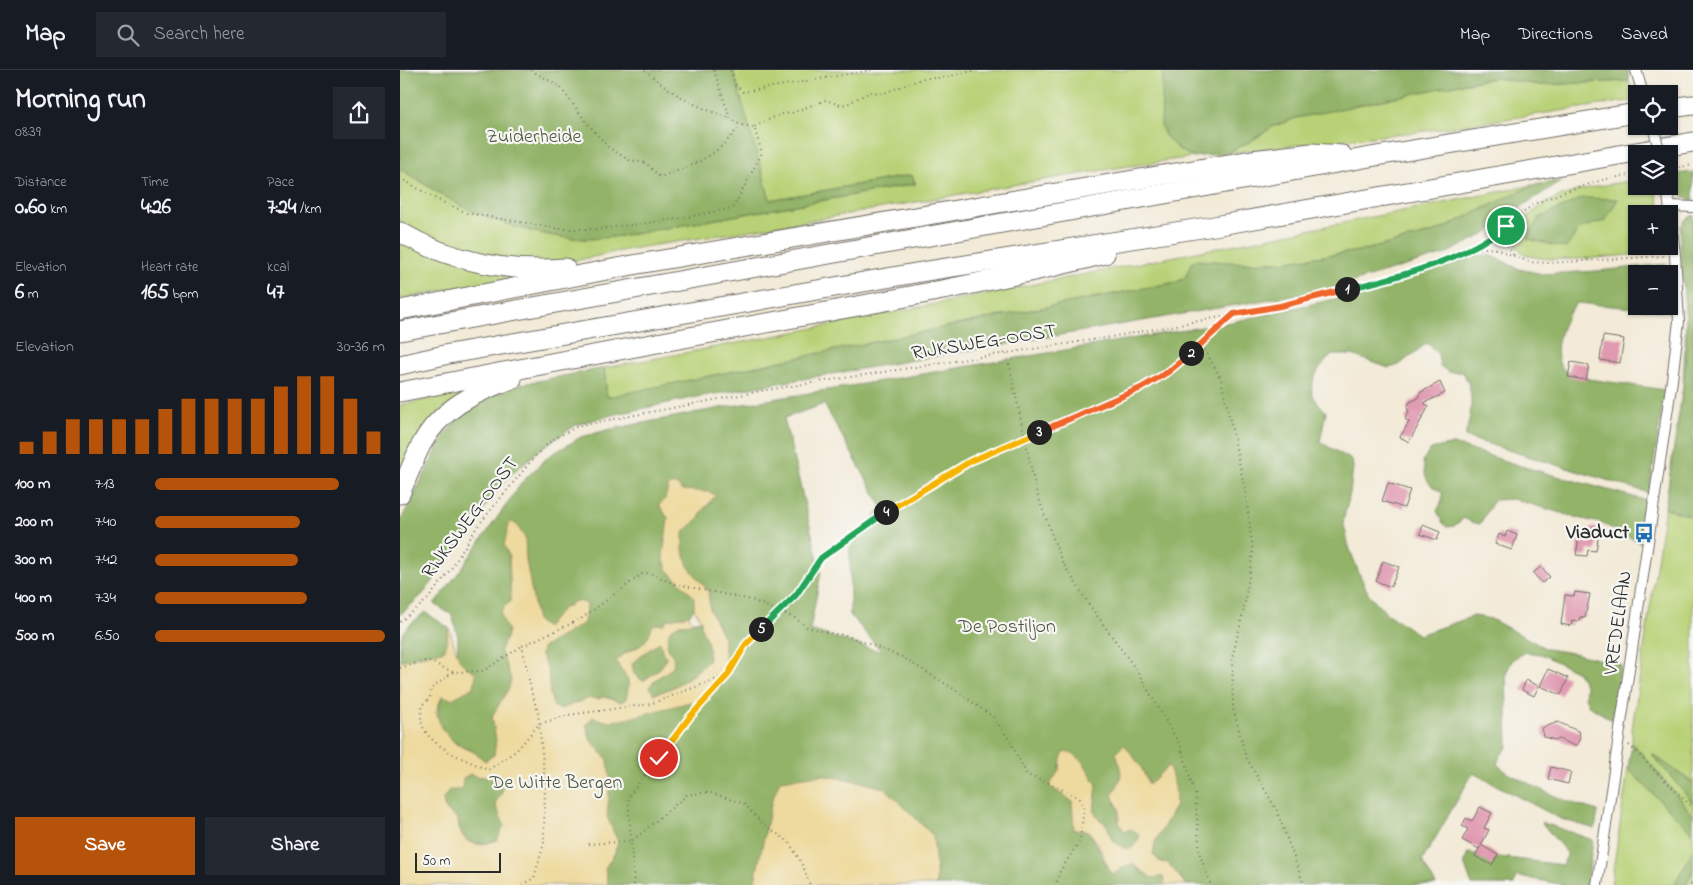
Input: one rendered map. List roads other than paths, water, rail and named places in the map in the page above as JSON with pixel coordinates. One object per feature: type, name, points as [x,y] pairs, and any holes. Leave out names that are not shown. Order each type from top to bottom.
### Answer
[{"type":"highway","points":[[1678,107],[1693,105]]},
{"type":"highway","points":[[400,331],[1370,157],[1628,114]]},
{"type":"highway","points":[[400,365],[449,354],[927,271],[1214,226],[1693,142]]},
{"type":"highway","points":[[400,310],[638,264],[1252,160],[1312,153],[1370,157]]},
{"type":"highway","points":[[400,392],[564,359],[1010,277],[1214,226]]},
{"type":"highway","points":[[400,232],[431,248],[462,258],[510,268],[550,270],[611,263],[638,264]]},
{"type":"highway","points":[[400,494],[421,444],[436,423],[450,409],[470,396],[564,359]]},
{"type":"street","points":[[1637,72],[1641,85]]},
{"type":"street","points":[[1678,206],[1693,207]]},
{"type":"street","name":"VREDELAAN","points":[[1598,885],[1679,321],[1675,255]]},
{"type":"place","name":"Viaduct","points":[[1644,533]]},
{"type":"park label","name":"Zuiderheide","points":[[534,137]]},
{"type":"park label","name":"De Postiljon","points":[[1007,627]]},
{"type":"park label","name":"De Witte Bergen","points":[[556,783]]}]
